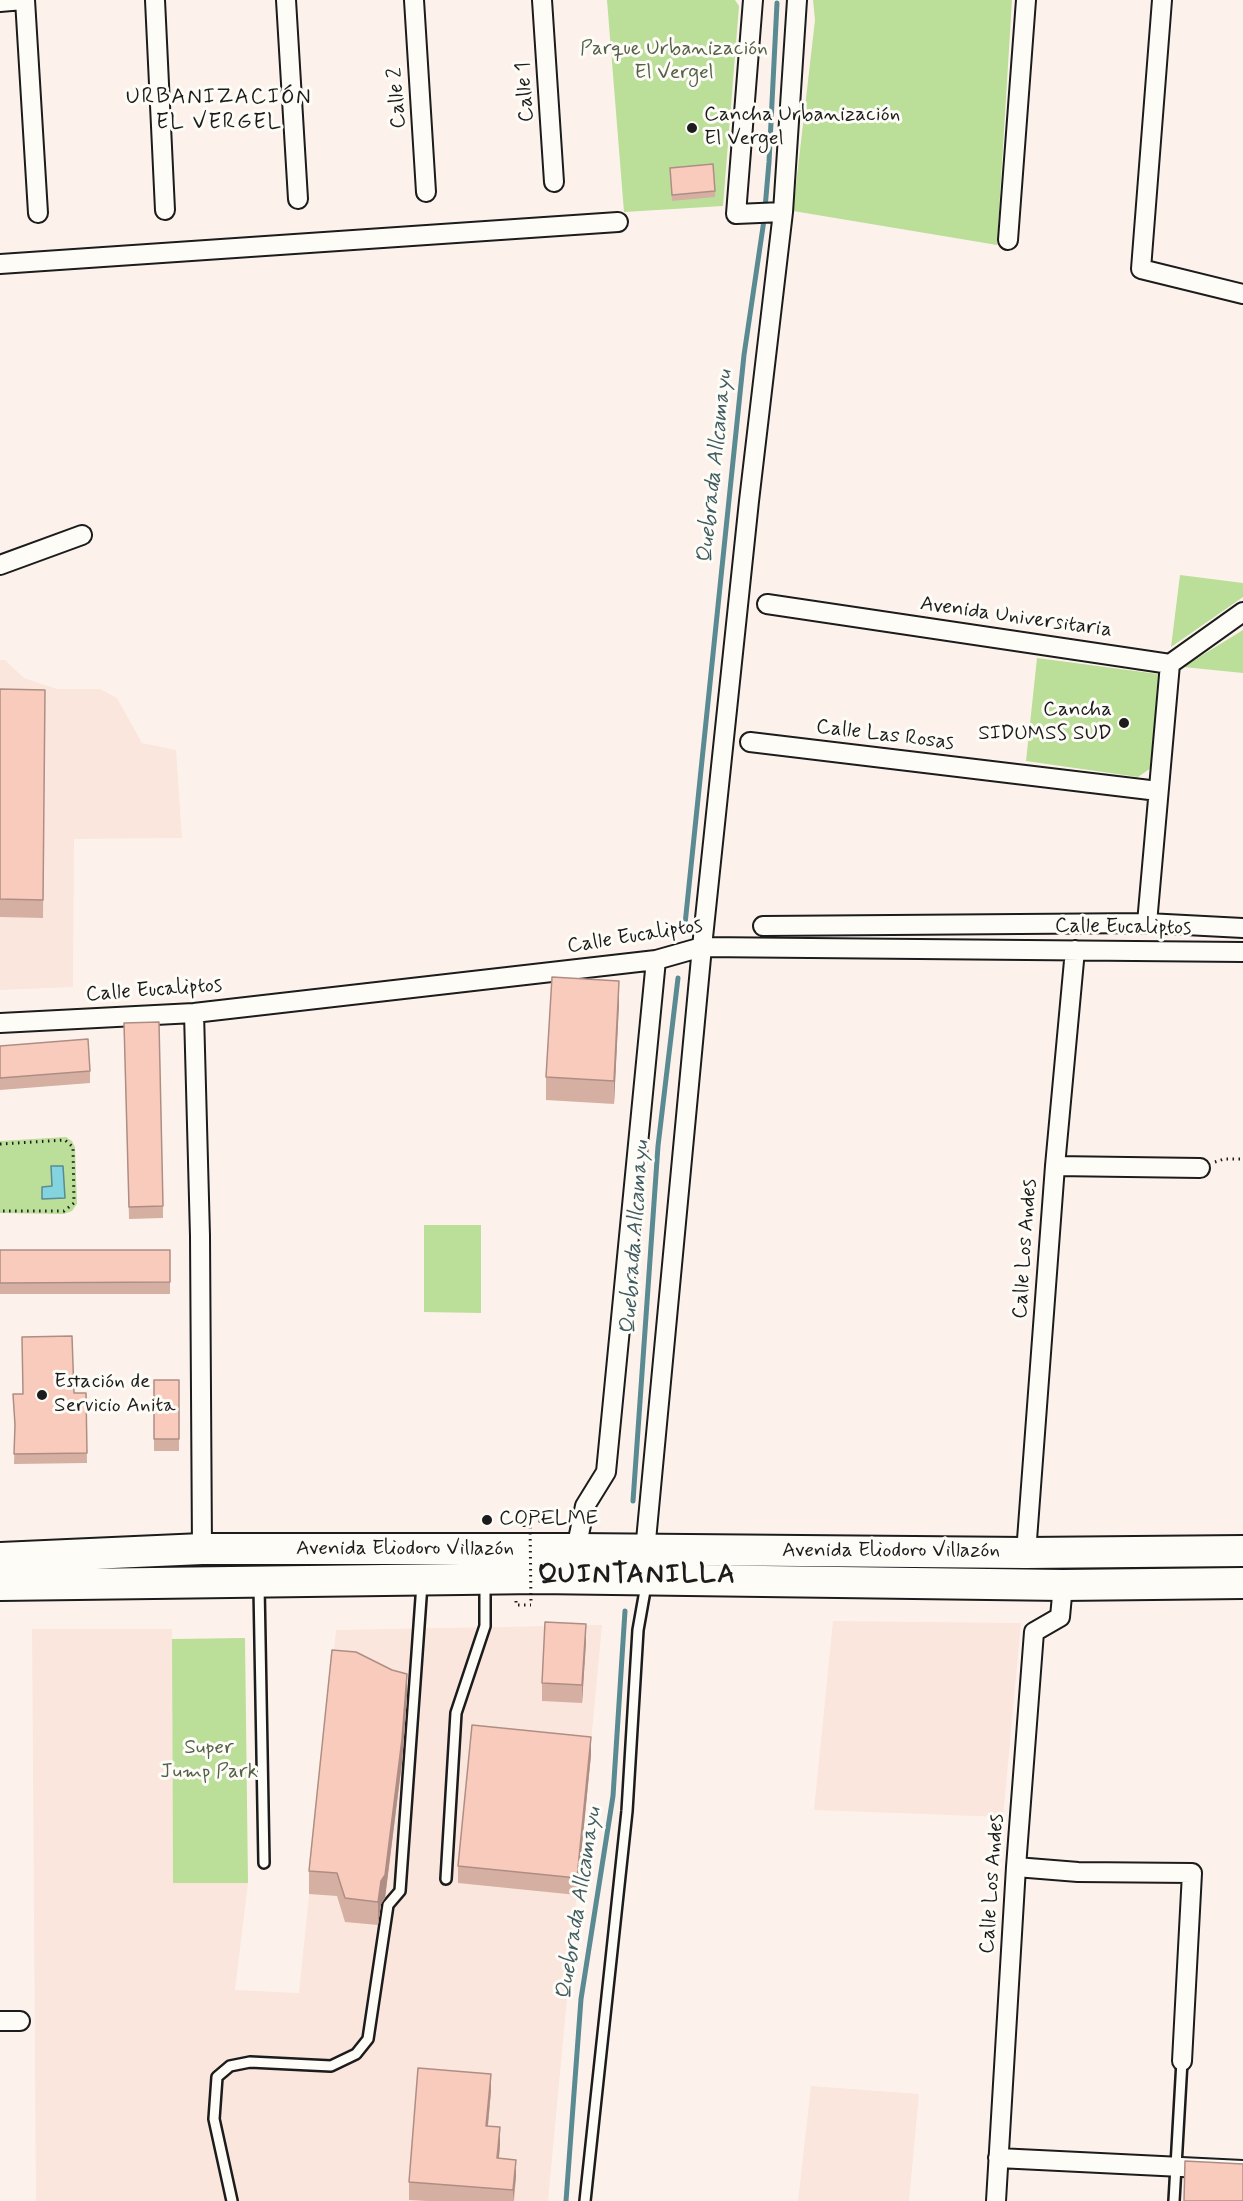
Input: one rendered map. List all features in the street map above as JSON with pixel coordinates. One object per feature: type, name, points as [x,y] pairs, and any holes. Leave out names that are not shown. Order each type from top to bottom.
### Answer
[{"type":"highway","name":"Avenida Eliodoro Villazón","points":[[0,1558],[202,1549],[576,1549],[646,1565],[1063,1585],[1243,1583]]},
{"type":"highway","name":"Avenida Eliodoro Villazón","points":[[0,1585],[484,1580],[646,1565],[1026,1553],[1243,1551]]},
{"type":"street","points":[[0,2],[24,0],[38,213]]},
{"type":"street","points":[[155,0],[165,210]]},
{"type":"street","points":[[285,0],[298,199]]},
{"type":"street","name":"Calle 2","points":[[414,0],[426,192]]},
{"type":"street","name":"Calle 1","points":[[542,0],[554,182]]},
{"type":"street","points":[[753,0],[736,214],[778,212]]},
{"type":"street","points":[[646,1565],[702,946],[749,501],[797,0]]},
{"type":"street","points":[[1008,240],[1026,0]]},
{"type":"street","points":[[1162,0],[1142,269],[1243,294]]},
{"type":"street","points":[[0,264],[618,222]]},
{"type":"street","points":[[0,565],[82,536]]},
{"type":"street","name":"Avenida Universitaria","points":[[768,604],[1170,664]]},
{"type":"street","points":[[1147,923],[1170,664],[1243,612]]},
{"type":"street","name":"Calle Las Rosas","points":[[750,742],[1158,791]]},
{"type":"street","name":"Calle Eucaliptos","points":[[763,926],[1147,923],[1243,928]]},
{"type":"street","name":"Calle Eucaliptos","points":[[0,1023],[194,1013],[656,960],[702,946],[1243,952]]},
{"type":"street","name":"Calle Los Andes","points":[[1026,1553],[1055,1166],[1075,950]]},
{"type":"street","points":[[576,1549],[585,1506],[606,1472],[656,960]]},
{"type":"street","points":[[194,1013],[200,1236],[202,1549]]},
{"type":"street","points":[[1055,1166],[1200,1168]]},
{"type":"street","name":"Calle Los Andes","points":[[996,2201],[1016,1867],[1034,1632],[1060,1617],[1063,1585]]},
{"type":"street","points":[[1016,1867],[1078,1872],[1192,1873],[1182,2061]]},
{"type":"street","points":[[0,2021],[20,2021]]},
{"type":"street","points":[[998,2158],[1243,2170]]},
{"type":"lane","points":[[585,2201],[627,1811],[638,1630],[646,1565]]},
{"type":"lane","points":[[232,2201],[214,2119],[217,2078],[230,2066],[250,2062],[331,2066],[356,2054],[368,2038],[388,1905],[400,1891],[423,1579]]},
{"type":"lane","points":[[446,1879],[456,1713],[485,1626],[484,1580]]},
{"type":"lane","points":[[259,1581],[264,1863]]},
{"type":"lane","points":[[1174,2201],[1182,2061]]},
{"type":"path","points":[[0,1144],[65,1140],[72,1148],[74,1203],[70,1209],[64,1211],[0,1211]]},
{"type":"path","points":[[1200,1168],[1224,1160],[1243,1159]]},
{"type":"path","points":[[524,1516],[542,1516],[542,1521],[530,1521],[531,1605]]},
{"type":"shaded area","points":[[0,660],[5,660],[24,678],[57,689],[100,689],[117,698],[142,743],[176,750],[182,838],[74,839],[73,987],[0,990]]},
{"type":"shaded area","points":[[833,1621],[1021,1623],[1003,1817],[814,1810]]},
{"type":"shaded area","points":[[602,1625],[548,2201],[36,2201],[32,1629],[172,1629],[173,1883],[248,1883],[235,1990],[299,1993],[336,1630]]},
{"type":"shaded area","points":[[811,2086],[919,2094],[909,2201],[798,2201]]},
{"type":"green space","name":"Parque Urbanización El Vergel","points":[[607,0],[735,0],[739,6],[723,206],[624,212]]},
{"type":"green space","points":[[813,0],[1012,0],[997,245],[793,211],[815,20]]},
{"type":"green space","points":[[1180,575],[1243,583],[1243,597],[1171,647]]},
{"type":"green space","points":[[1243,630],[1243,673],[1183,667]]},
{"type":"green space","points":[[1037,658],[1158,674],[1151,768],[1138,777],[1026,761]]},
{"type":"green space","points":[[66,1137],[75,1147],[77,1204],[72,1211],[64,1214],[0,1213],[0,1141]]},
{"type":"green space","points":[[424,1225],[481,1225],[481,1313],[424,1312]]},
{"type":"green space","name":"Super Jump Park","points":[[245,1638],[248,1883],[173,1883],[172,1639]]},
{"type":"water","points":[[51,1166],[63,1166],[65,1198],[42,1199],[42,1187],[52,1186]]},
{"type":"building","points":[[713,164],[715,191],[672,195],[670,168]]},
{"type":"building","points":[[0,689],[45,690],[43,900],[0,899]]},
{"type":"building","points":[[552,977],[619,981],[614,1081],[546,1077]]},
{"type":"building","points":[[159,1022],[163,1206],[129,1207],[124,1023]]},
{"type":"building","points":[[88,1039],[90,1071],[0,1078],[0,1046]]},
{"type":"building","points":[[0,1250],[170,1250],[170,1282],[0,1283]]},
{"type":"building","points":[[72,1336],[74,1393],[86,1393],[87,1453],[14,1454],[13,1394],[23,1394],[22,1337]]},
{"type":"building","points":[[154,1380],[179,1380],[179,1439],[154,1439]]},
{"type":"building","points":[[545,1622],[586,1624],[582,1685],[542,1683]]},
{"type":"building","points":[[332,1650],[356,1652],[392,1670],[407,1674],[402,1739],[385,1875],[381,1881],[378,1902],[345,1898],[337,1873],[309,1871]]},
{"type":"building","points":[[472,1725],[591,1737],[577,1878],[458,1866]]},
{"type":"building","points":[[418,2068],[491,2074],[486,2126],[500,2127],[497,2158],[516,2160],[513,2190],[409,2182]]},
{"type":"building","points":[[1185,2161],[1243,2164],[1243,2201],[1184,2201]]},
{"type":"waterway","name":"Quebrada Allcamayu","points":[[684,934],[744,355],[764,220],[777,3]]},
{"type":"waterway","name":"Quebrada Allcamayu","points":[[633,1501],[658,1146],[678,978]]},
{"type":"waterway","name":"Quebrada Allcamayu","points":[[566,2201],[581,1999],[613,1796],[625,1611]]},
{"type":"place","name":"Cancha Urbanización El Vergel","points":[[692,128]]},
{"type":"place","name":"Cancha SIDUMSS SUD","points":[[1124,723]]},
{"type":"place","name":"Estación de Servicio Anita","points":[[42,1395]]},
{"type":"place","name":"COPELME","points":[[487,1520]]},
{"type":"district","name":"URBANIZACIÓN EL VERGEL","points":[[219,110]]},
{"type":"district","name":"QUINTANILLA","points":[[637,1576]]}]
